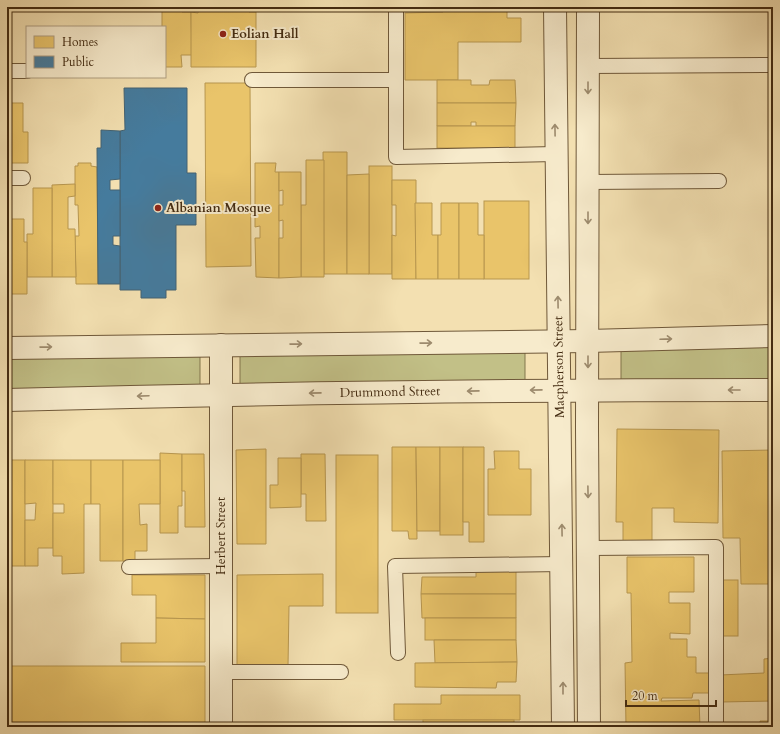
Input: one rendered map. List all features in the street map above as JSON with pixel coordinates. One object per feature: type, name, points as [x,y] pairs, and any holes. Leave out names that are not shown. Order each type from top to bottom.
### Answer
[{"type":"street","name":"Macpherson Street","points":[[554,7],[563,727]]},
{"type":"street","name":"Macpherson Street","points":[[588,7],[590,727]]},
{"type":"street","points":[[555,66],[588,66]]},
{"type":"street","points":[[7,348],[588,341],[773,336]]},
{"type":"street","name":"Herbert Street","points":[[221,345],[221,727]]},
{"type":"street","name":"Drummond Street","points":[[7,400],[221,394],[559,389],[773,390]]},
{"type":"lane","points":[[396,7],[396,157],[555,154]]},
{"type":"lane","points":[[588,66],[773,65]]},
{"type":"lane","points":[[7,71],[26,71]]},
{"type":"lane","points":[[252,80],[396,80]]},
{"type":"lane","points":[[7,178],[23,178]]},
{"type":"lane","points":[[588,182],[719,181]]},
{"type":"lane","points":[[589,548],[716,547],[716,727]]},
{"type":"lane","points":[[398,653],[395,566],[562,564]]},
{"type":"lane","points":[[129,567],[221,566]]},
{"type":"lane","points":[[221,672],[341,672]]},
{"type":"shaded area","points":[[773,347],[773,380],[621,382],[621,348]]},
{"type":"shaded area","points":[[525,351],[525,383],[240,387],[240,353]]},
{"type":"shaded area","points":[[200,354],[200,386],[7,389],[7,356]]},
{"type":"building: Homes","points":[[162,7],[181,7],[182,12],[191,12],[192,55],[181,55],[182,67],[166,67],[166,26],[162,26]]},
{"type":"building: Homes","name":"Eolian Hall","points":[[198,7],[249,7],[249,12],[256,12],[256,67],[191,67],[191,12],[198,13]]},
{"type":"building: Homes","points":[[336,7],[354,7],[354,11],[336,11]]},
{"type":"building: Homes","points":[[443,7],[507,7],[507,18],[521,18],[521,42],[458,42],[458,80],[405,80],[405,13],[443,12]]},
{"type":"building: Homes","points":[[437,80],[471,80],[471,85],[489,85],[490,80],[515,80],[516,103],[437,103]]},
{"type":"building: Homes","points":[[205,83],[250,83],[251,266],[206,267]]},
{"type":"building: Homes","points":[[7,103],[23,103],[23,132],[28,132],[28,163],[7,163]]},
{"type":"building: Homes","points":[[437,103],[516,103],[515,126],[476,126],[476,122],[471,122],[471,126],[437,126]]},
{"type":"building: Homes","points":[[437,126],[515,126],[515,148],[437,148]]},
{"type":"building: Homes","points":[[323,152],[347,152],[347,274],[324,274]]},
{"type":"building: Homes","points":[[306,160],[324,160],[324,277],[301,277],[301,205],[306,205]]},
{"type":"building: Homes","points":[[78,163],[91,163],[91,166],[97,167],[98,284],[76,284],[75,236],[79,236],[78,205],[75,205],[75,166],[78,166]]},
{"type":"building: Homes","points":[[255,163],[276,163],[275,172],[279,172],[279,278],[256,277],[255,238],[260,238],[260,226],[255,227]]},
{"type":"building: Homes","points":[[369,166],[392,166],[392,274],[369,274]]},
{"type":"building: Homes","points":[[279,172],[301,172],[301,277],[279,278],[279,238],[283,238],[283,220],[279,221],[279,205],[283,205],[283,190],[279,191]]},
{"type":"building: Homes","points":[[369,174],[369,274],[347,274],[347,175]]},
{"type":"building: Homes","points":[[392,180],[416,180],[416,279],[392,279],[392,235],[396,236],[396,205],[392,205]]},
{"type":"building: Homes","points":[[75,184],[75,196],[68,197],[68,229],[75,229],[76,277],[52,277],[52,185]]},
{"type":"building: Homes","points":[[33,188],[52,188],[52,277],[27,277],[27,234],[33,234]]},
{"type":"building: Homes","points":[[484,201],[529,201],[529,279],[484,279]]},
{"type":"building: Homes","points":[[415,203],[432,203],[432,235],[438,235],[438,279],[416,279]]},
{"type":"building: Homes","points":[[441,203],[459,203],[459,279],[438,279],[438,235],[441,235]]},
{"type":"building: Homes","points":[[459,203],[478,203],[478,235],[484,235],[484,279],[459,279]]},
{"type":"building: Homes","points":[[7,219],[24,219],[24,242],[27,242],[27,294],[9,294],[7,289]]},
{"type":"building: Homes","points":[[617,429],[719,430],[718,523],[674,522],[674,508],[652,508],[652,541],[623,541],[623,522],[616,522]]},
{"type":"building: Homes","points":[[392,447],[416,447],[417,539],[409,539],[408,531],[392,531]]},
{"type":"building: Homes","points":[[416,447],[440,447],[440,531],[417,531]]},
{"type":"building: Homes","points":[[440,447],[463,447],[463,535],[440,535]]},
{"type":"building: Homes","points":[[463,447],[484,447],[484,542],[469,542],[469,522],[463,522]]},
{"type":"building: Homes","points":[[266,449],[266,544],[237,544],[236,450]]},
{"type":"building: Homes","points":[[773,450],[773,584],[741,584],[740,538],[723,538],[722,451]]},
{"type":"building: Homes","points":[[494,451],[519,451],[519,469],[531,469],[531,515],[488,515],[488,469],[495,469]]},
{"type":"building: Homes","points":[[160,453],[182,454],[182,506],[178,506],[178,533],[160,533]]},
{"type":"building: Homes","points":[[182,454],[204,454],[205,527],[185,527],[185,491],[182,491]]},
{"type":"building: Homes","points":[[301,454],[325,454],[326,521],[306,521],[306,494],[301,494]]},
{"type":"building: Homes","points":[[336,455],[378,455],[378,613],[336,613]]},
{"type":"building: Homes","points":[[278,458],[301,458],[301,507],[270,508],[270,485],[278,485]]},
{"type":"building: Homes","points":[[7,460],[25,460],[25,566],[7,566]]},
{"type":"building: Homes","points":[[25,460],[53,460],[53,548],[38,548],[38,566],[25,566],[25,520],[35,520],[36,503],[25,504]]},
{"type":"building: Homes","points":[[53,460],[91,460],[91,504],[84,504],[84,573],[62,574],[62,556],[53,556],[53,513],[64,513],[64,504],[53,504]]},
{"type":"building: Homes","points":[[91,460],[123,460],[123,561],[100,561],[100,504],[91,504]]},
{"type":"building: Homes","points":[[123,460],[160,460],[160,504],[139,504],[140,525],[147,524],[147,551],[135,551],[135,561],[123,561]]},
{"type":"building: Homes","points":[[627,557],[694,557],[694,592],[669,592],[669,603],[690,603],[690,634],[670,633],[670,639],[687,639],[687,657],[696,657],[696,673],[713,673],[713,693],[693,693],[692,698],[662,698],[661,701],[699,700],[700,727],[626,727],[625,663],[632,662],[631,593],[627,593]]},
{"type":"building: Homes","points":[[476,571],[516,571],[516,594],[421,594],[422,577],[476,577]]},
{"type":"building: Homes","points":[[323,574],[323,606],[289,606],[288,666],[237,666],[237,575]]},
{"type":"building: Homes","points":[[132,575],[205,575],[205,619],[156,618],[156,595],[132,595]]},
{"type":"building: Homes","points":[[719,580],[738,580],[738,636],[719,636]]},
{"type":"building: Homes","points":[[421,594],[516,594],[516,618],[422,618]]},
{"type":"building: Homes","points":[[156,618],[205,619],[205,662],[121,662],[121,643],[156,643]]},
{"type":"building: Homes","points":[[425,618],[516,618],[516,640],[425,640]]},
{"type":"building: Homes","points":[[434,640],[516,640],[517,662],[435,663]]},
{"type":"building: Homes","points":[[773,658],[773,701],[721,702],[720,675],[764,673],[764,659]]},
{"type":"building: Homes","points":[[517,662],[516,682],[497,682],[496,688],[415,687],[415,663]]},
{"type":"building: Homes","points":[[7,666],[205,666],[205,727],[50,727],[49,725],[47,727],[7,727]]},
{"type":"building: Homes","points":[[441,695],[520,695],[520,720],[394,720],[394,704],[441,704]]},
{"type":"building: Homes","points":[[423,720],[514,720],[514,727],[423,727]]},
{"type":"building: Homes","points":[[760,721],[773,721],[773,727],[733,727],[761,726]]},
{"type":"building: Public","name":"Albanian Mosque","points":[[124,88],[187,88],[187,173],[196,173],[196,225],[176,225],[176,290],[166,290],[166,298],[141,298],[141,290],[120,290],[120,131],[125,130]]},
{"type":"building: Public","points":[[101,130],[120,131],[120,179],[110,180],[110,190],[120,190],[120,236],[113,236],[113,245],[120,246],[120,284],[98,284],[97,148],[101,148]]},
{"type":"place","name":"Eolian Hall","points":[[223,34]]},
{"type":"place","name":"Albanian Mosque","points":[[158,208]]}]
